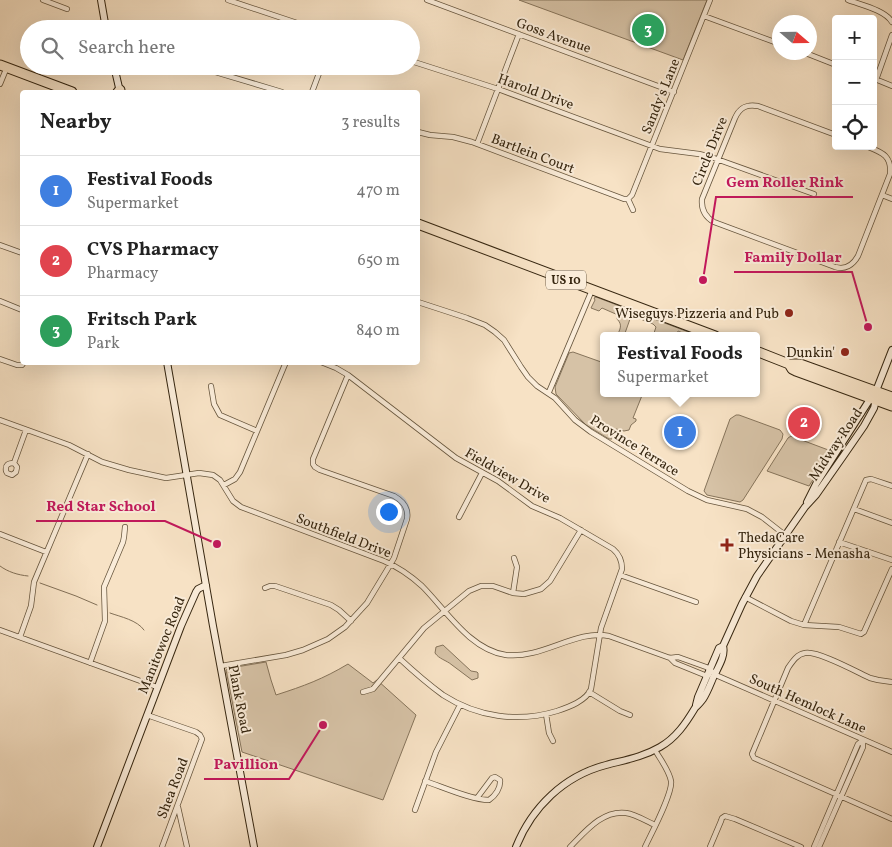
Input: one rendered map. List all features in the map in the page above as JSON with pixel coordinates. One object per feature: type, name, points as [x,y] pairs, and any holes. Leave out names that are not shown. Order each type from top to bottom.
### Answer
[{"type":"highway","points":[[3,66],[20,72]]},
{"type":"highway","points":[[27,75],[67,90]]},
{"type":"highway","name":"US 10","points":[[420,225],[704,332]]},
{"type":"highway","points":[[760,353],[789,364],[796,371],[874,397],[892,406]]},
{"type":"highway","points":[[874,397],[892,397]]},
{"type":"street","points":[[43,0],[67,9]]},
{"type":"street","points":[[101,0],[104,20]]},
{"type":"street","points":[[228,0],[288,20]]},
{"type":"street","name":"Goss Avenue","points":[[427,0],[674,92]]},
{"type":"street","name":"Sandy's Lane","points":[[628,199],[632,195],[710,0]]},
{"type":"street","points":[[848,0],[883,13],[892,22]]},
{"type":"street","points":[[704,16],[772,41]]},
{"type":"street","points":[[477,144],[519,34]]},
{"type":"street","points":[[877,72],[892,36]]},
{"type":"street","points":[[817,58],[832,63]]},
{"type":"street","name":"Harold Drive","points":[[420,64],[498,89],[664,150],[704,155],[718,159],[814,194]]},
{"type":"street","points":[[0,84],[3,66]]},
{"type":"street","points":[[116,75],[119,90]]},
{"type":"street","points":[[225,75],[275,90]]},
{"type":"street","points":[[313,90],[318,75]]},
{"type":"street","points":[[877,80],[892,86]]},
{"type":"street","name":"Circle Drive","points":[[832,134],[758,106],[741,108],[702,199],[702,207],[708,218],[714,222],[839,268],[847,267],[856,260],[890,174],[889,161],[882,153],[875,150]]},
{"type":"street","name":"Bartlein Court","points":[[420,132],[458,138],[477,144],[628,199]]},
{"type":"street","points":[[882,195],[892,199]]},
{"type":"street","points":[[628,199],[633,210]]},
{"type":"street","points":[[0,245],[20,252]]},
{"type":"street","points":[[549,392],[592,290]]},
{"type":"street","points":[[0,301],[20,309]]},
{"type":"street","name":"Province Terrace","points":[[420,303],[467,318],[495,332],[508,345],[528,377],[538,386],[549,392],[585,428],[627,455],[707,500],[736,506],[762,517],[786,535]]},
{"type":"street","name":"Midway Road","points":[[696,706],[703,700],[720,648],[723,646],[745,597],[763,566],[805,506],[816,494],[874,408],[874,397],[892,350]]},
{"type":"street","points":[[0,359],[20,364]]},
{"type":"street","points":[[168,365],[206,585]]},
{"type":"street","points":[[224,485],[238,476],[285,365]]},
{"type":"street","name":"Fieldview Drive","points":[[328,365],[348,375],[456,458],[504,485],[532,506],[560,518],[616,552],[622,564],[620,575],[603,622],[590,692]]},
{"type":"street","points":[[221,666],[286,655],[328,639],[351,621],[367,603],[391,564],[407,519],[408,514],[405,505],[394,496],[320,470],[313,464],[313,459],[348,375]]},
{"type":"street","points":[[211,386],[214,404],[220,415],[257,431]]},
{"type":"street","name":"Southfield Drive","points":[[0,420],[69,445],[102,462],[157,477],[166,478],[203,473],[213,475],[220,480],[234,501],[241,507],[391,564],[402,570],[417,582],[475,642],[492,652],[506,655],[528,654],[600,634],[624,640],[670,658],[675,663],[707,676]]},
{"type":"street","points":[[14,463],[26,430]]},
{"type":"street","points":[[20,637],[31,606],[34,582],[88,454]]},
{"type":"street","points":[[459,517],[482,472]]},
{"type":"street","points":[[804,625],[867,479],[874,479],[892,486]]},
{"type":"street","points":[[854,509],[892,523]]},
{"type":"street","points":[[90,662],[105,621],[104,587],[123,542],[125,527]]},
{"type":"street","points":[[363,692],[373,689],[424,628],[469,591],[481,586],[496,586],[513,593],[524,594],[541,589],[547,584],[581,530]]},
{"type":"street","points":[[0,534],[46,552]]},
{"type":"street","points":[[840,542],[892,560]]},
{"type":"street","points":[[513,593],[518,568],[514,558]]},
{"type":"street","points":[[745,597],[791,621],[804,625],[839,627],[859,634],[863,633],[892,569]]},
{"type":"street","points":[[620,575],[696,602]]},
{"type":"street","name":"Plank Road","points":[[206,585],[254,847]]},
{"type":"street","name":"Manitowoc Road","points":[[97,847],[193,597],[198,589],[206,585]]},
{"type":"street","points":[[265,588],[276,586],[331,606],[339,610],[351,621]]},
{"type":"street","points":[[0,630],[157,687]]},
{"type":"street","points":[[892,682],[870,678],[818,654],[805,652],[791,662],[752,757],[892,819]]},
{"type":"street","name":"Southfield Drive","points":[[670,658],[678,657],[712,672]]},
{"type":"street","points":[[399,658],[443,694],[460,705],[482,713],[521,718],[546,714],[576,703],[590,692],[620,711],[630,715]]},
{"type":"street","name":"Midway Road","points":[[516,847],[528,822],[539,807],[565,784],[596,768],[638,758],[661,747],[679,731],[688,721],[696,706],[707,676],[712,672]]},
{"type":"street","name":"South Hemlock Lane","points":[[712,672],[892,752]]},
{"type":"street","points":[[416,810],[436,752],[460,705]]},
{"type":"street","points":[[546,714],[549,734],[553,742]]},
{"type":"street","name":"Shea Road","points":[[147,715],[196,732],[201,737],[201,742],[162,847]]},
{"type":"street","points":[[814,847],[863,746],[863,740]]},
{"type":"street","points":[[645,847],[668,797],[671,786],[670,776],[655,750]]},
{"type":"street","points":[[426,781],[477,798],[486,800],[491,799],[500,787],[500,780],[495,777],[492,778],[477,798]]},
{"type":"street","points":[[819,847],[839,796]]},
{"type":"street","points":[[178,806],[187,847]]},
{"type":"street","points":[[570,847],[597,822],[610,814],[627,813],[655,825]]},
{"type":"street","points":[[710,847],[722,818],[725,816],[801,847]]},
{"type":"shaded area","points":[[519,0],[707,0],[683,60]]},
{"type":"shaded area","points":[[596,297],[688,332],[654,332],[656,327],[653,324],[633,316],[625,332],[618,332],[620,323],[617,319],[618,315],[602,308],[599,311],[591,308],[595,300],[594,298]]},
{"type":"shaded area","points":[[573,352],[600,362],[600,397],[641,397],[633,418],[636,421],[629,430],[616,429],[612,439],[609,439],[586,425],[556,394],[555,387],[569,353]]},
{"type":"shaded area","points":[[736,415],[780,430],[783,434],[782,439],[740,502],[707,495],[704,491],[730,419]]},
{"type":"shaded area","points":[[791,436],[831,451],[809,486],[767,471]]},
{"type":"shaded area","points":[[443,645],[471,671],[477,672],[478,678],[472,680],[437,655],[435,653],[436,647]]},
{"type":"shaded area","points":[[266,662],[276,695],[313,682],[348,664],[373,683],[377,680],[416,715],[383,800],[242,752],[226,670]]},
{"type":"waterway","points":[[0,566],[13,573],[28,576]]},
{"type":"waterway","points":[[40,583],[97,605]]},
{"type":"waterway","points":[[110,613],[133,621],[144,630]]},
{"type":"place","name":"Fritsch Park","points":[[648,30]]},
{"type":"place","name":"Gem Roller Rink","points":[[703,280]]},
{"type":"place","name":"Wiseguys Pizzeria and Pub","points":[[789,313]]},
{"type":"place","name":"Family Dollar","points":[[868,327]]},
{"type":"place","name":"Dunkin'","points":[[845,352]]},
{"type":"place","name":"CVS Pharmacy","points":[[804,423]]},
{"type":"place","name":"Festival Foods","points":[[680,432]]},
{"type":"place","name":"Red Star School","points":[[217,544]]},
{"type":"place","name":"ThedaCare Physicians - Menasha","points":[[727,545]]},
{"type":"place","name":"Pavillion","points":[[323,725]]}]
